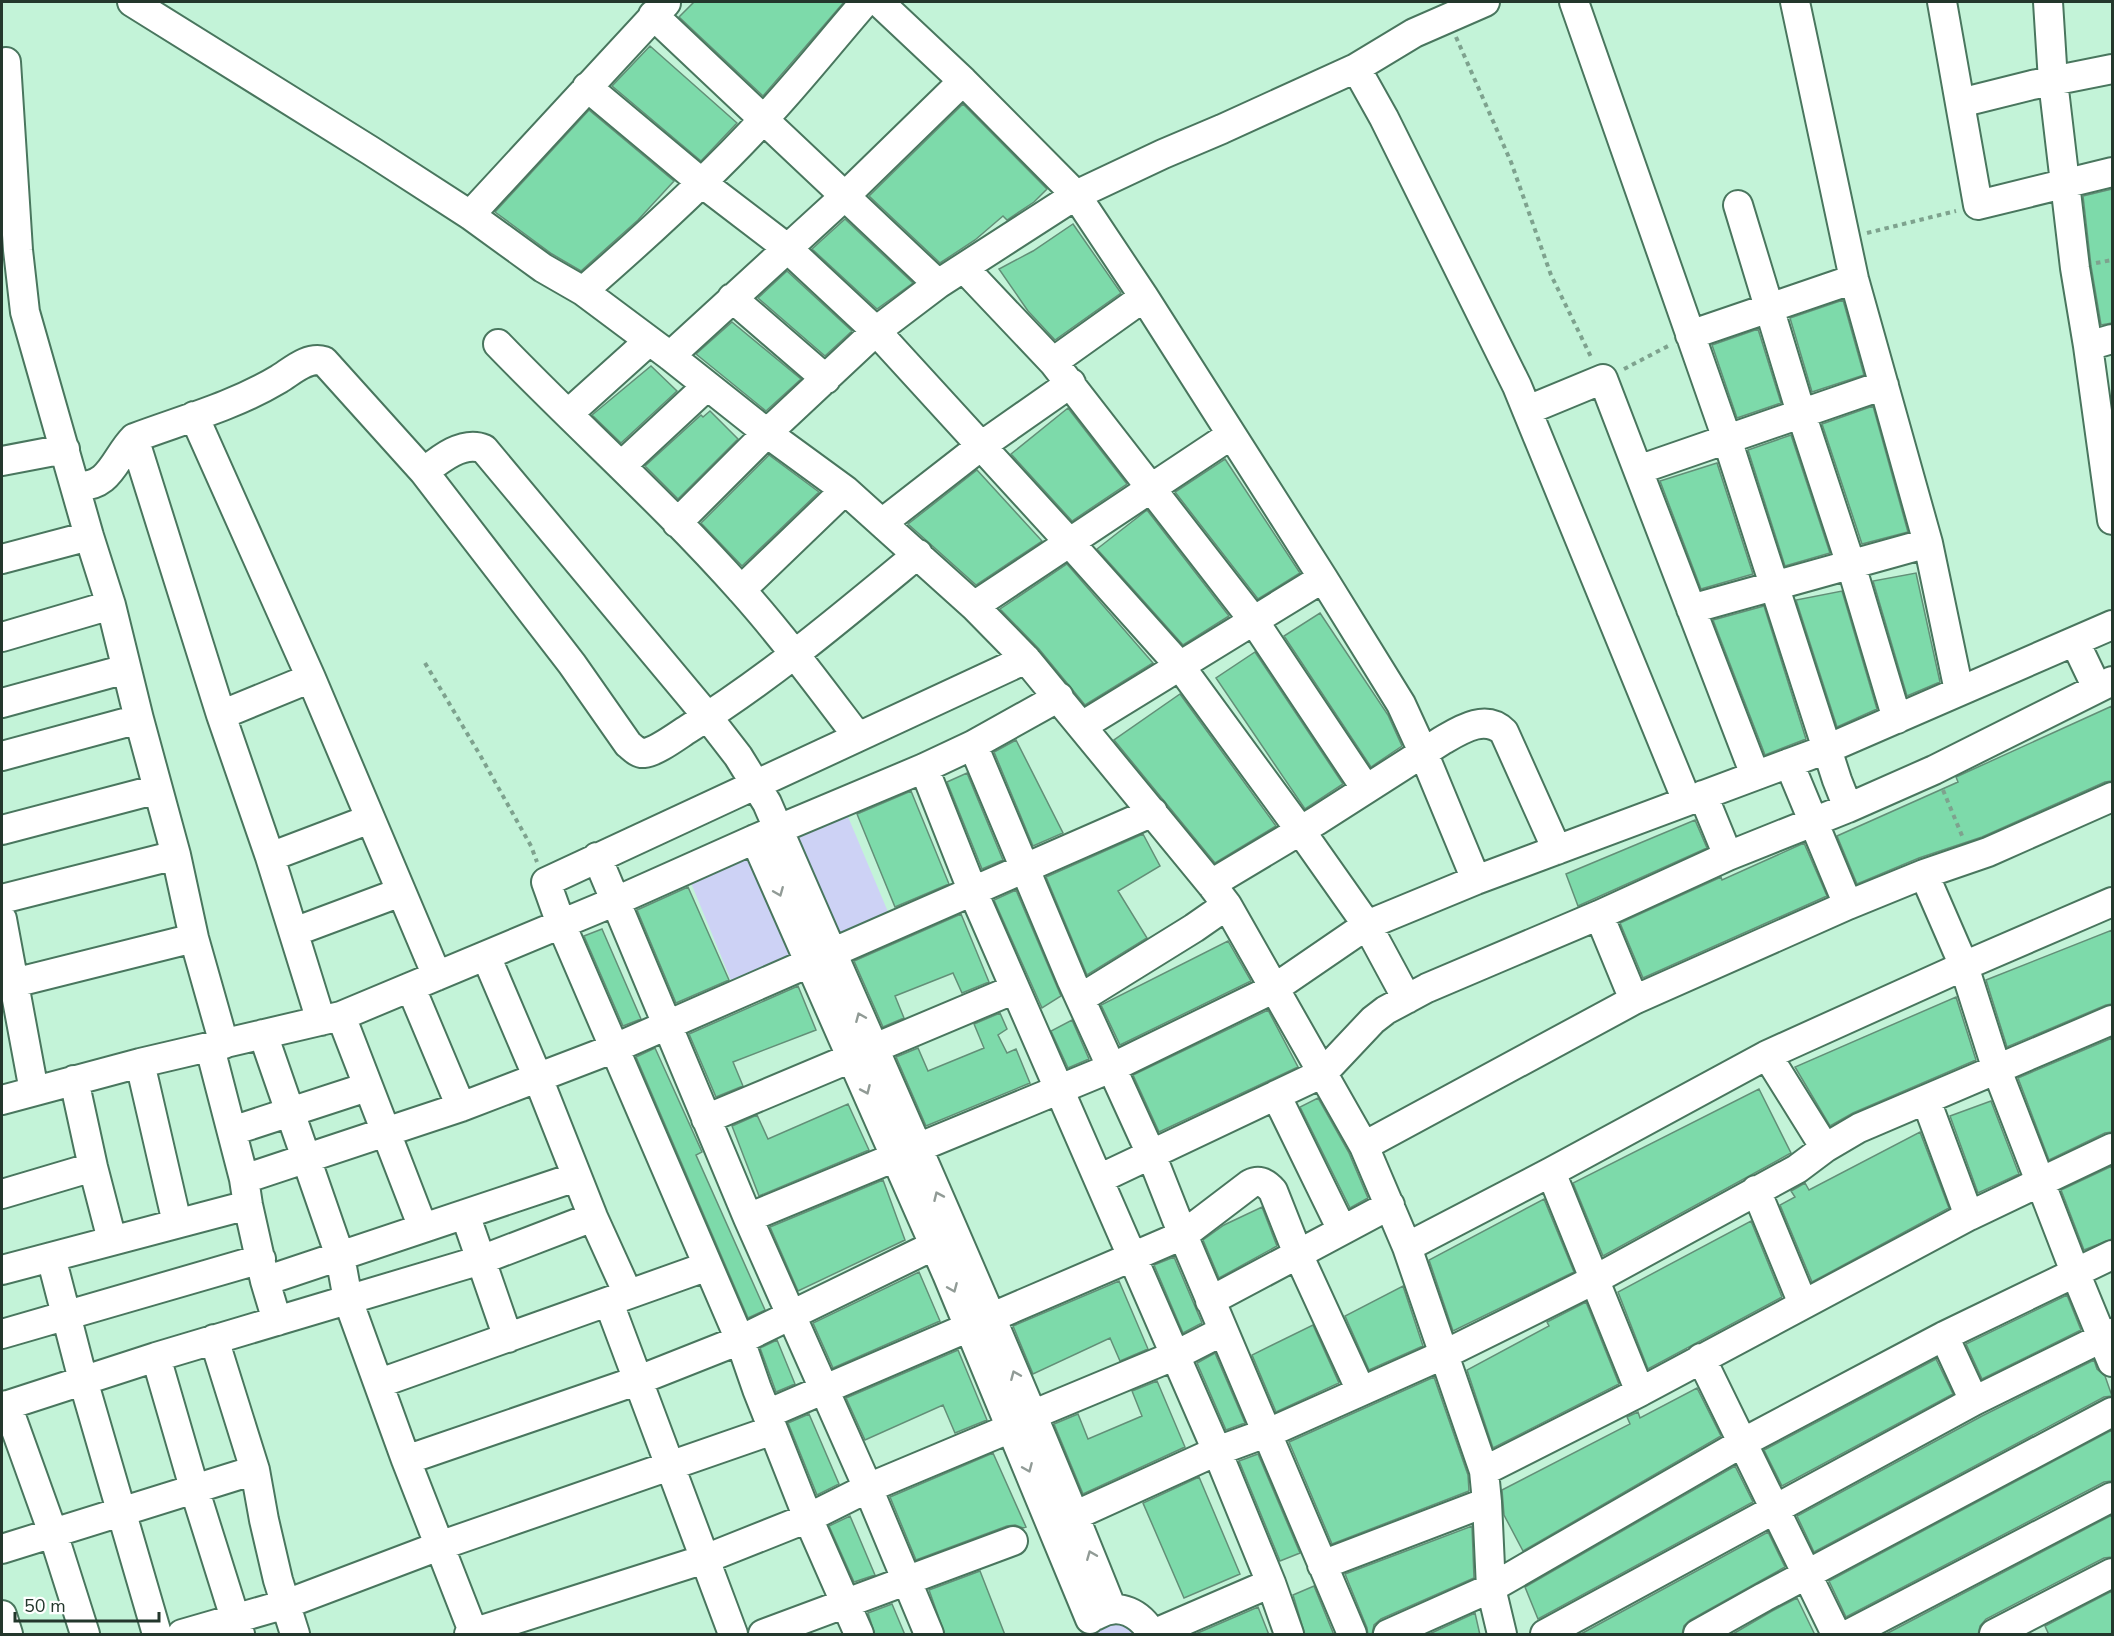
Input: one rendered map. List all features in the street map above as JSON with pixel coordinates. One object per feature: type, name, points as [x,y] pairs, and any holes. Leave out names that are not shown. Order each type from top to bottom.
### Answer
[{"type":"street","points":[[132,2],[470,215],[543,268],[583,291],[766,433],[845,490],[974,606],[1026,659],[1059,697],[1219,894],[1364,1146],[1407,1247],[1484,1471],[1491,1588],[1502,1635]]},
{"type":"street","points":[[583,291],[702,183],[764,119],[865,2]]},
{"type":"street","points":[[879,2],[963,81],[1076,195],[1144,297],[1401,704],[1476,880]]},
{"type":"street","points":[[677,523],[766,433],[876,331],[938,284],[1076,195],[1163,153],[1222,129],[1356,68],[1414,33],[1485,2]]},
{"type":"street","points":[[1574,2],[1727,439],[1773,586],[1848,808]]},
{"type":"street","points":[[1795,2],[1854,279],[1928,543],[1959,691]]},
{"type":"street","points":[[1942,2],[1978,205],[2112,172]]},
{"type":"street","points":[[2048,2],[2053,81],[2075,268],[2100,343],[2112,513]]},
{"type":"street","points":[[470,215],[660,8],[764,119],[938,284]]},
{"type":"street","points":[[6,62],[22,288],[30,330],[111,605],[176,855],[217,1046],[232,1131],[263,1270],[277,1320]]},
{"type":"street","points":[[1356,68],[1389,128],[1501,351],[1695,798],[1728,856]]},
{"type":"street","points":[[1960,103],[2112,69]]},
{"type":"street","points":[[569,413],[732,298],[846,195],[963,81]]},
{"type":"street","points":[[587,87],[702,183],[787,248],[876,331],[1069,542],[1180,666],[1367,925],[1407,999]]},
{"type":"street","points":[[1738,206],[1897,719]]},
{"type":"street","points":[[964,268],[1062,373],[1254,621],[1366,789]]},
{"type":"street","points":[[1690,335],[1854,279]]},
{"type":"street","points":[[882,523],[981,446],[1144,297]]},
{"type":"street","points":[[732,298],[826,379]]},
{"type":"street","points":[[498,344],[569,413],[741,590],[858,736]]},
{"type":"street","points":[[76,486],[91,485],[105,478],[134,438],[234,401],[274,382],[307,362],[319,359],[324,361],[424,472],[572,664],[633,748],[643,753],[707,716],[795,655],[918,554]]},
{"type":"street","points":[[1528,410],[1603,379],[1755,776]]},
{"type":"street","points":[[1638,470],[1884,385]]},
{"type":"street","points":[[621,466],[707,386]]},
{"type":"street","points":[[194,416],[311,678],[437,976]]},
{"type":"street","points":[[974,606],[1231,435]]},
{"type":"street","points":[[134,438],[221,715],[294,932],[331,1018],[367,1087],[423,1228]]},
{"type":"street","points":[[424,472],[455,451],[474,446],[484,448],[707,716],[767,802],[767,834],[1064,1521],[1094,1621],[1125,1610],[1137,1615],[1146,1623],[1153,1635],[1271,1583]]},
{"type":"street","points":[[2,461],[65,448]]},
{"type":"street","points":[[741,590],[845,490]]},
{"type":"street","points":[[2,560],[89,536]]},
{"type":"street","points":[[1691,609],[1928,543]]},
{"type":"street","points":[[1082,726],[1323,578]]},
{"type":"street","points":[[2,637],[111,605]]},
{"type":"street","points":[[748,1218],[1111,1068],[1275,988],[1367,925],[1476,880],[1827,749],[2112,625]]},
{"type":"street","points":[[1099,1179],[1323,1073],[1373,1020],[1438,983],[1599,915],[1728,856],[1848,808],[1934,770],[2105,685],[2075,642]]},
{"type":"street","points":[[859,1635],[808,1518],[740,1340],[561,924],[546,882],[1026,659]]},
{"type":"street","points":[[2,703],[126,669]]},
{"type":"street","points":[[221,715],[311,678]]},
{"type":"street","points":[[2,1100],[74,1080],[331,1018],[411,988],[924,768],[972,745],[1059,697]]},
{"type":"street","points":[[2,756],[139,719]]},
{"type":"street","points":[[1081,998],[1194,928],[1219,894],[1300,830],[1423,752],[1471,726],[1487,724],[1500,728],[1508,740],[1557,850]]},
{"type":"street","points":[[972,745],[1111,1068],[1152,1154],[1210,1301],[1352,1635]]},
{"type":"street","points":[[1789,763],[1848,905]]},
{"type":"street","points":[[924,768],[973,892],[1217,1451],[1271,1583],[1289,1635]]},
{"type":"street","points":[[4,821],[158,789]]},
{"type":"street","points":[[1364,1146],[1634,1000],[1848,905],[1924,874],[1988,852],[2112,797]]},
{"type":"street","points":[[2,1270],[177,1223],[246,1192],[307,1158],[461,1107],[615,1048],[1153,812]]},
{"type":"street","points":[[270,857],[370,819]]},
{"type":"street","points":[[2,899],[176,855]]},
{"type":"street","points":[[597,857],[748,1218],[868,1488],[929,1635]]},
{"type":"street","points":[[1545,1635],[1974,1401],[2109,1345],[2075,1272],[2040,1183],[1997,1070],[1964,966],[1924,874]]},
{"type":"street","points":[[294,932],[400,892]]},
{"type":"street","points":[[1407,1247],[1767,1055],[2112,902]]},
{"type":"street","points":[[1599,915],[1634,1000]]},
{"type":"street","points":[[2,919],[8,984],[34,1091]]},
{"type":"street","points":[[8,984],[194,938]]},
{"type":"street","points":[[486,956],[538,1078],[593,1217],[618,1298],[639,1380],[733,1635]]},
{"type":"street","points":[[411,988],[461,1107]]},
{"type":"street","points":[[706,1119],[1015,988]]},
{"type":"street","points":[[1064,1521],[1217,1451],[1445,1354],[1594,1280],[1797,1169],[1825,1148],[1859,1128],[2112,1020]]},
{"type":"street","points":[[263,1034],[340,1256],[348,1300],[472,1634],[705,1559],[808,1518],[868,1488],[1176,1355],[1223,1331]]},
{"type":"street","points":[[1767,1055],[1825,1148]]},
{"type":"street","points":[[140,1064],[177,1223]]},
{"type":"street","points":[[74,1080],[112,1240]]},
{"type":"street","points":[[232,1131],[367,1087]]},
{"type":"street","points":[[1276,1095],[1342,1230]]},
{"type":"street","points":[[1926,1100],[1969,1216]]},
{"type":"street","points":[[1484,1471],[1640,1392],[1969,1216],[2112,1148]]},
{"type":"street","points":[[906,1152],[933,1246],[979,1322]]},
{"type":"street","points":[[2,1194],[93,1167]]},
{"type":"street","points":[[1551,1172],[1640,1392]]},
{"type":"street","points":[[2,1334],[66,1315],[263,1270],[340,1256],[576,1177]]},
{"type":"street","points":[[182,1635],[237,1627],[285,1604],[439,1546],[669,1465],[770,1422],[823,1388],[1183,1235],[1250,1184],[1262,1182],[1273,1191],[1298,1254],[1361,1391]]},
{"type":"street","points":[[1756,1190],[1803,1304]]},
{"type":"street","points":[[1210,1301],[1390,1205]]},
{"type":"street","points":[[465,1214],[508,1338]]},
{"type":"street","points":[[85,1635],[52,1533],[4,1406],[214,1339],[481,1260],[593,1217]]},
{"type":"street","points":[[406,1460],[639,1380],[740,1340],[933,1246]]},
{"type":"street","points":[[1396,1633],[1491,1588],[1742,1443],[1944,1336],[2112,1255]]},
{"type":"street","points":[[51,1257],[83,1380],[157,1635]]},
{"type":"street","points":[[380,1383],[708,1266]]},
{"type":"street","points":[[1944,1336],[1974,1401]]},
{"type":"street","points":[[214,1339],[255,1470],[264,1520],[295,1635]]},
{"type":"street","points":[[156,1357],[237,1627]]},
{"type":"street","points":[[1701,1358],[1836,1635]]},
{"type":"street","points":[[1698,1635],[1764,1597],[1808,1576],[2112,1412]]},
{"type":"street","points":[[2,1549],[195,1491],[255,1470]]},
{"type":"street","points":[[1849,1635],[2112,1497]]},
{"type":"street","points":[[1322,1565],[1487,1502]]},
{"type":"street","points":[[763,1635],[1013,1541]]},
{"type":"street","points":[[1994,1635],[2112,1573]]},
{"type":"street","points":[[2,1615],[8,1635]]},
{"type":"path","points":[[1448,17],[1511,162],[1556,286],[1603,379],[1690,335]]},
{"type":"path","points":[[1846,239],[1978,205]]},
{"type":"path","points":[[424,663],[531,846],[546,882]]},
{"type":"path","points":[[1934,770],[1971,857]]},
{"type":"shaded area","points":[[846,812],[891,919],[832,944],[785,839]]},
{"type":"shaded area","points":[[746,853],[794,965],[735,990],[689,878]]},
{"type":"shaded area","points":[[1110,1617],[1144,1634],[1088,1634],[1094,1626]]},
{"type":"building","points":[[694,2],[844,2],[763,96],[679,17]]},
{"type":"building","points":[[650,46],[737,123],[701,161],[612,86]]},
{"type":"building","points":[[963,104],[1047,189],[1034,202],[1007,220],[1003,216],[975,240],[940,263],[869,196]]},
{"type":"building","points":[[589,110],[674,181],[638,220],[581,271],[552,254],[495,212]]},
{"type":"building","points":[[2112,189],[2112,323],[2101,325],[2083,196]]},
{"type":"building","points":[[845,219],[913,283],[877,309],[812,249]]},
{"type":"building","points":[[1073,224],[1121,293],[1055,340],[1028,311],[999,269],[1033,251]]},
{"type":"building","points":[[787,271],[852,331],[825,356],[758,298]]},
{"type":"building","points":[[1843,300],[1864,375],[1812,392],[1790,318]]},
{"type":"building","points":[[732,322],[801,379],[766,411],[696,354]]},
{"type":"building","points":[[1758,329],[1781,403],[1737,418],[1712,345]]},
{"type":"building","points":[[651,366],[677,391],[621,443],[592,415]]},
{"type":"building","points":[[1873,406],[1908,532],[1862,544],[1822,424]]},
{"type":"building","points":[[1068,408],[1127,484],[1072,521],[1011,454]]},
{"type":"building","points":[[710,411],[738,439],[678,499],[645,466],[701,415],[703,417]]},
{"type":"building","points":[[1791,435],[1830,553],[1785,566],[1748,450]]},
{"type":"building","points":[[769,455],[819,492],[742,566],[701,523]]},
{"type":"building","points":[[1225,459],[1300,573],[1258,599],[1175,492]]},
{"type":"building","points":[[1717,463],[1753,574],[1701,589],[1660,481]]},
{"type":"building","points":[[977,470],[1042,541],[976,585],[908,524]]},
{"type":"building","points":[[1147,510],[1229,616],[1183,645],[1097,549]]},
{"type":"building","points":[[1067,564],[1153,663],[1085,705],[1039,649],[1000,609]]},
{"type":"building","points":[[1916,573],[1940,682],[1907,696],[1873,581]]},
{"type":"building","points":[[1842,591],[1877,709],[1837,727],[1796,600]]},
{"type":"building","points":[[1764,606],[1806,739],[1765,755],[1713,620]]},
{"type":"building","points":[[1320,613],[1388,715],[1402,746],[1371,767],[1284,636]]},
{"type":"building","points":[[1255,652],[1343,784],[1305,809],[1216,678]]},
{"type":"building","points":[[1180,694],[1276,826],[1215,863],[1114,740]]},
{"type":"building","points":[[2112,706],[2112,781],[2105,782],[1982,837],[1919,858],[1857,884],[1837,836],[1958,782],[1956,777]]},
{"type":"building","points":[[1016,740],[1063,833],[1033,846],[994,752]]},
{"type":"building","points":[[967,773],[1003,860],[982,869],[947,782]]},
{"type":"building","points":[[911,791],[949,884],[895,907],[857,814]]},
{"type":"building","points":[[1695,820],[1707,848],[1578,906],[1566,874]]},
{"type":"building","points":[[1143,834],[1160,866],[1118,891],[1147,938],[1087,975],[1046,877]]},
{"type":"building","points":[[1804,843],[1827,896],[1643,978],[1620,923],[1721,877],[1722,880]]},
{"type":"building","points":[[688,887],[729,980],[676,1003],[637,910]]},
{"type":"building","points":[[1016,890],[1061,996],[1042,1008],[994,900]]},
{"type":"building","points":[[961,914],[989,982],[962,993],[953,973],[895,996],[904,1018],[883,1027],[854,961]]},
{"type":"building","points":[[602,929],[641,1019],[623,1026],[584,936]]},
{"type":"building","points":[[2112,930],[2112,1004],[2007,1047],[1986,980]]},
{"type":"building","points":[[1228,941],[1251,981],[1120,1045],[1101,1005]]},
{"type":"building","points":[[798,986],[816,1030],[733,1062],[743,1086],[716,1097],[689,1034]]},
{"type":"building","points":[[1956,997],[1976,1060],[1853,1113],[1830,1126],[1795,1067]]},
{"type":"building","points":[[1268,1010],[1298,1067],[1159,1132],[1133,1075]]},
{"type":"building","points":[[1000,1013],[1007,1029],[998,1035],[1007,1053],[1016,1049],[1030,1083],[926,1126],[896,1057],[918,1048],[928,1071],[984,1048],[974,1024]]},
{"type":"building","points":[[1072,1020],[1089,1059],[1068,1068],[1051,1031]]},
{"type":"building","points":[[2112,1038],[2112,1132],[2105,1133],[2049,1160],[2018,1078]]},
{"type":"building","points":[[655,1048],[702,1152],[696,1155],[765,1310],[748,1318],[636,1057]]},
{"type":"building","points":[[1759,1089],[1791,1153],[1603,1256],[1573,1183]]},
{"type":"building","points":[[1318,1098],[1349,1153],[1368,1198],[1350,1208],[1300,1107]]},
{"type":"building","points":[[1991,1101],[2019,1174],[1978,1193],[1950,1116]]},
{"type":"building","points":[[848,1104],[869,1150],[759,1196],[732,1126],[757,1115],[768,1139]]},
{"type":"building","points":[[1920,1132],[1949,1208],[1812,1282],[1780,1205],[1795,1197],[1791,1191],[1805,1183],[1809,1190]]},
{"type":"building","points":[[2112,1166],[2112,1239],[2084,1250],[2061,1190]]},
{"type":"building","points":[[883,1180],[905,1240],[798,1291],[770,1227]]},
{"type":"building","points":[[1544,1199],[1574,1272],[1453,1331],[1429,1260]]},
{"type":"building","points":[[1262,1207],[1277,1246],[1219,1278],[1203,1240],[1224,1225]]},
{"type":"building","points":[[1751,1221],[1782,1297],[1648,1369],[1618,1292]]},
{"type":"building","points":[[1174,1257],[1202,1323],[1183,1333],[1154,1265]]},
{"type":"building","points":[[919,1272],[940,1321],[833,1368],[813,1323]]},
{"type":"building","points":[[1119,1281],[1148,1349],[1120,1361],[1110,1338],[1033,1374],[1013,1326]]},
{"type":"building","points":[[1403,1286],[1423,1346],[1369,1370],[1345,1316]]},
{"type":"building","points":[[2067,1295],[2081,1330],[1982,1379],[1966,1344]]},
{"type":"building","points":[[1586,1302],[1619,1384],[1493,1448],[1467,1370],[1549,1326],[1547,1322]]},
{"type":"building","points":[[1313,1325],[1339,1383],[1276,1412],[1252,1355]]},
{"type":"building","points":[[777,1340],[795,1384],[776,1392],[760,1348]]},
{"type":"building","points":[[958,1350],[987,1420],[955,1433],[943,1405],[865,1440],[846,1398]]},
{"type":"building","points":[[1215,1353],[1245,1423],[1226,1430],[1197,1363]]},
{"type":"building","points":[[1936,1359],[1953,1394],[1782,1486],[1764,1450]]},
{"type":"building","points":[[2094,1360],[2097,1369],[2105,1376],[2112,1396],[2104,1397],[1814,1552],[1797,1516],[1982,1416]]},
{"type":"building","points":[[1434,1377],[1468,1475],[1469,1491],[1332,1544],[1289,1442]]},
{"type":"building","points":[[1157,1381],[1185,1447],[1083,1494],[1054,1424],[1078,1414],[1088,1439],[1142,1416],[1132,1391]]},
{"type":"building","points":[[1697,1388],[1721,1436],[1523,1551],[1504,1515],[1502,1490],[1630,1424],[1627,1417],[1638,1412],[1640,1418]]},
{"type":"building","points":[[809,1414],[839,1484],[817,1495],[788,1423]]},
{"type":"building","points":[[2112,1430],[2112,1481],[2104,1482],[1846,1617],[1829,1581]]},
{"type":"building","points":[[993,1453],[1026,1527],[1007,1526],[916,1560],[890,1497]]},
{"type":"building","points":[[1258,1454],[1300,1553],[1280,1561],[1239,1461]]},
{"type":"building","points":[[1735,1466],[1753,1502],[1538,1619],[1525,1587]]},
{"type":"building","points":[[1199,1477],[1240,1574],[1184,1598],[1143,1503]]},
{"type":"building","points":[[2112,1515],[2112,1557],[2104,1558],[1986,1619],[1980,1626],[1978,1635],[1884,1635]]},
{"type":"building","points":[[850,1516],[875,1575],[854,1582],[829,1526]]},
{"type":"building","points":[[1472,1526],[1474,1578],[1381,1619],[1374,1625],[1372,1635],[1368,1635],[1345,1574]]},
{"type":"building","points":[[1768,1532],[1785,1567],[1690,1620],[1684,1626],[1682,1635],[1579,1635]]},
{"type":"building","points":[[980,1571],[1005,1635],[945,1635],[929,1590]]},
{"type":"building","points":[[1314,1586],[1334,1635],[1305,1635],[1293,1595]]},
{"type":"building","points":[[2112,1591],[2112,1635],[2049,1635],[2045,1626]]},
{"type":"building","points":[[1797,1598],[1815,1635],[1731,1635],[1772,1611]]},
{"type":"building","points":[[892,1604],[905,1635],[875,1635],[868,1613]]},
{"type":"building","points":[[1258,1607],[1269,1635],[1193,1635]]},
{"type":"building","points":[[1475,1613],[1480,1635],[1427,1635]]}]
